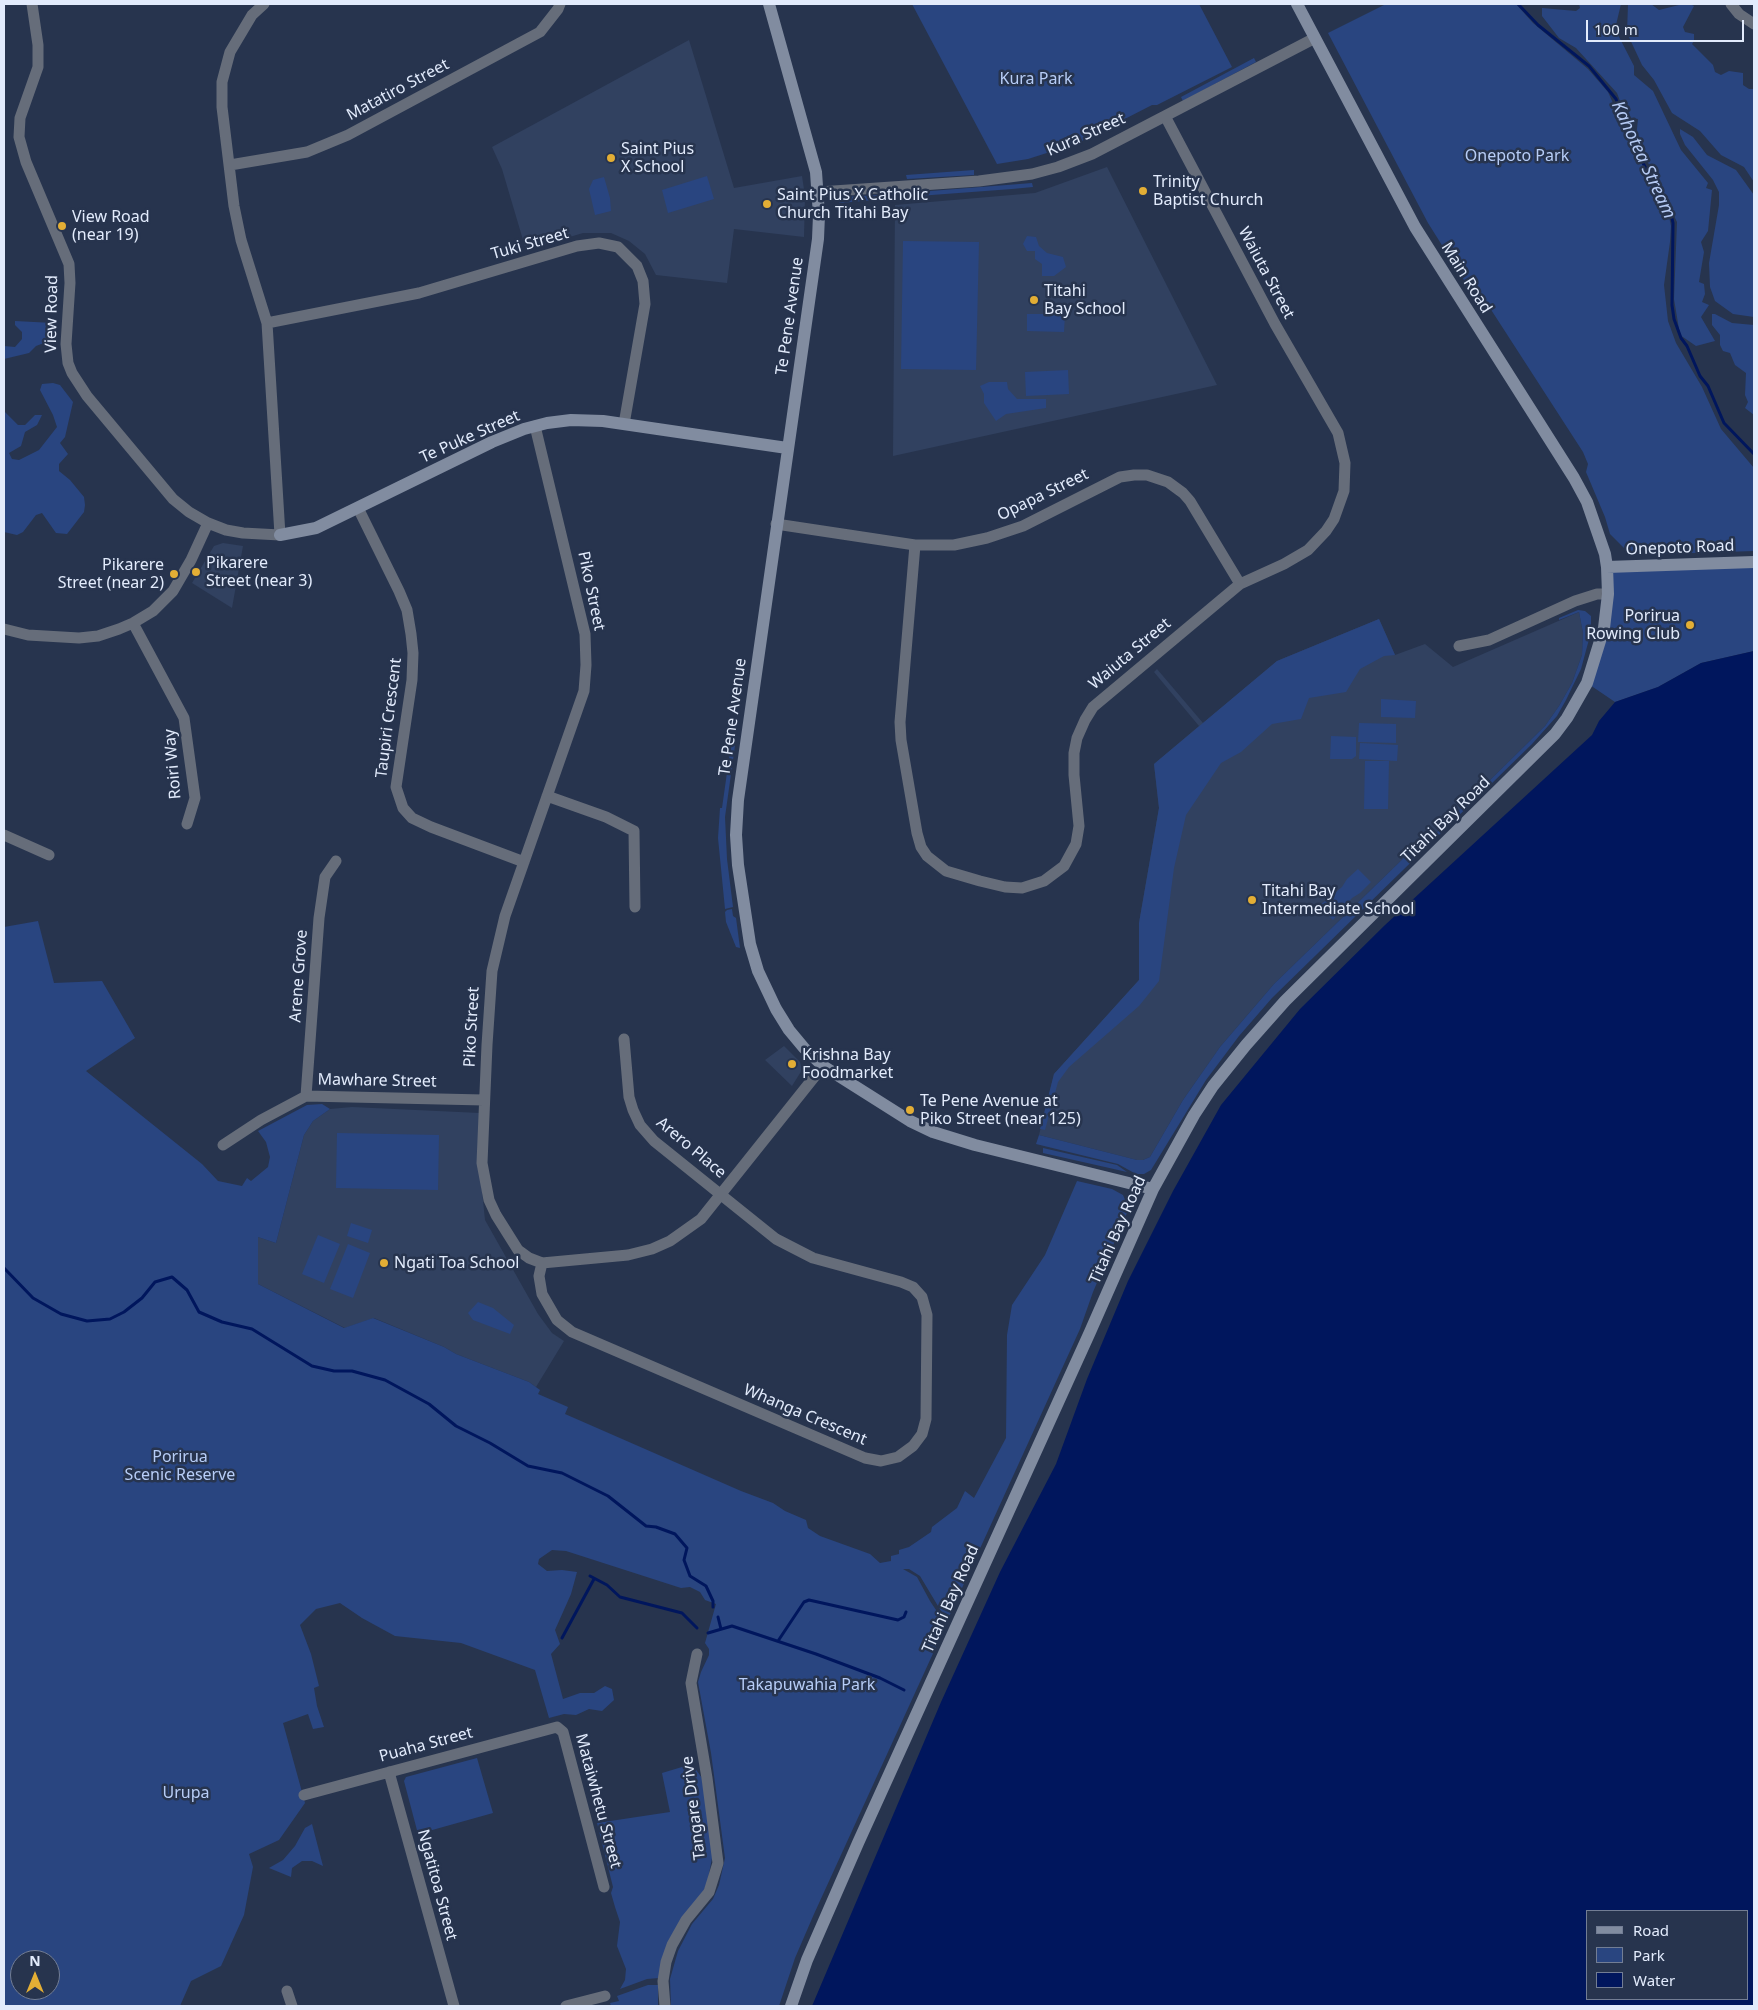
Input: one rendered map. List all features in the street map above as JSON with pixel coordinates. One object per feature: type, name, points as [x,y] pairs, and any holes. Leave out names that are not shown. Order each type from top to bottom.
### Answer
[{"type":"main road","name":"Te Pene Avenue","points":[[769,4],[816,172],[818,239],[738,800],[736,835],[738,865],[750,944],[768,994],[789,1030],[823,1066],[910,1121],[933,1132],[975,1145],[1153,1188]]},
{"type":"main road","name":"Main Road","points":[[1297,4],[1415,227],[1574,478],[1587,502],[1607,567]]},
{"type":"main road","name":"Te Puke Street","points":[[280,535],[316,528],[492,442],[535,426],[571,420],[592,420],[788,448]]},
{"type":"main road","name":"Onepoto Road","points":[[1607,567],[1754,562]]},
{"type":"main road","name":"Titahi Bay Road","points":[[791,2006],[807,1960],[858,1843],[1086,1341],[1153,1188],[1194,1115],[1213,1086],[1285,1001],[1555,734],[1567,718],[1587,683],[1604,628],[1608,594],[1607,567]]},
{"type":"street","name":"View Road","points":[[32,4],[38,45],[38,67],[20,118],[19,137],[24,156],[69,264],[70,283],[66,344],[68,363],[78,383],[160,486],[189,512],[208,523]]},
{"type":"street","points":[[264,4],[252,15],[242,29],[230,52],[222,82],[222,106],[241,240],[267,323],[280,535]]},
{"type":"street","name":"Matatiro Street","points":[[230,165],[308,152],[348,135],[540,32],[558,10],[560,4]]},
{"type":"street","points":[[1731,4],[1739,14],[1754,24]]},
{"type":"street","name":"Kura Street","points":[[818,192],[979,181],[1032,174],[1082,158],[1315,38]]},
{"type":"street","name":"Waiuta Street","points":[[915,545],[900,722],[901,740],[921,847],[927,856],[946,871],[1005,887],[1022,888],[1044,881],[1064,866],[1076,844],[1079,826],[1074,775],[1074,753],[1077,738],[1085,720],[1094,707],[1240,584],[1296,558],[1308,550],[1322,537],[1334,519],[1340,504],[1346,477],[1345,463],[1338,433],[1275,324],[1165,116]]},
{"type":"street","name":"Tuki Street","points":[[267,323],[419,293],[577,246],[600,243],[618,247],[637,266],[643,282],[645,304],[624,424]]},
{"type":"street","name":"Piko Street","points":[[535,426],[585,634],[584,691],[505,916],[492,971],[482,1163],[490,1200],[512,1243],[529,1258],[542,1263]]},
{"type":"street","name":"Opapa Street","points":[[776,524],[915,545],[971,542],[1023,526],[1120,477],[1147,475],[1168,482],[1190,501],[1240,584]]},
{"type":"street","name":"Taupiri Crescent","points":[[358,508],[407,610],[411,634],[413,653],[412,680],[396,787],[403,808],[412,818],[524,862]]},
{"type":"street","name":"Te Puke Street","points":[[208,523],[226,530],[243,533],[280,535]]},
{"type":"street","points":[[4,629],[28,635],[79,638],[98,636],[133,623],[152,611],[173,590],[191,560],[208,523]]},
{"type":"street","points":[[1459,646],[1489,640],[1575,601],[1597,594],[1608,594]]},
{"type":"street","name":"Roiri Way","points":[[133,623],[184,718],[195,798],[187,824]]},
{"type":"street","points":[[547,796],[606,816],[634,831],[635,908]]},
{"type":"street","points":[[4,835],[49,855]]},
{"type":"street","name":"Arene Grove","points":[[306,1096],[320,910],[325,877],[336,861]]},
{"type":"street","name":"Arero Place","points":[[624,1039],[629,1097],[640,1125],[654,1141],[721,1195]]},
{"type":"street","points":[[542,1263],[612,1258],[652,1249],[670,1241],[701,1219],[823,1066]]},
{"type":"street","name":"Mawhare Street","points":[[223,1145],[261,1120],[306,1096],[484,1100]]},
{"type":"street","name":"Whanga Crescent","points":[[542,1263],[539,1276],[542,1294],[557,1320],[572,1332],[865,1458],[886,1460],[905,1453],[918,1439],[926,1419],[927,1315],[922,1297],[913,1287],[901,1282],[813,1258],[800,1252],[776,1239],[721,1195]]},
{"type":"street","name":"Tangare Drive","points":[[665,2006],[663,1981],[666,1962],[672,1945],[686,1920],[709,1892],[718,1863],[707,1778],[690,1683],[696,1654]]},
{"type":"street","name":"Puaha Street","points":[[304,1795],[557,1727]]},
{"type":"street","name":"Mataiwhetu Street","points":[[557,1727],[563,1732],[604,1886]]},
{"type":"street","name":"Ngatitoa Street","points":[[389,1772],[454,2006]]},
{"type":"street","points":[[287,1990],[292,2006]]},
{"type":"street","points":[[566,2006],[605,1996]]},
{"type":"shaded area","name":"Saint Pius X School","points":[[689,40],[734,188],[802,176],[805,196],[804,237],[734,229],[727,283],[656,275],[645,254],[629,241],[611,233],[583,233],[526,250],[502,169],[492,147]]},
{"type":"shaded area","name":"Titahi Bay School","points":[[1107,167],[1217,385],[893,456],[895,205],[1035,193]]},
{"type":"shaded area","points":[[223,543],[243,546],[232,608],[192,583],[214,546]]},
{"type":"shaded area","name":"Titahi Bay Intermediate School","points":[[1579,612],[1583,633],[1582,655],[1572,683],[1545,726],[1416,853],[1413,849],[1274,984],[1220,1047],[1183,1100],[1150,1157],[1137,1160],[1039,1135],[1054,1074],[1139,980],[1139,923],[1159,808],[1154,764],[1199,726],[1154,672],[1157,669],[1203,723],[1277,661],[1379,619],[1395,655],[1425,644],[1453,667]]},
{"type":"shaded area","points":[[784,1046],[800,1062],[802,1070],[792,1086],[765,1060]]},
{"type":"shaded area","name":"Ngati Toa School","points":[[352,1107],[480,1113],[480,1171],[485,1220],[538,1314],[552,1333],[564,1341],[536,1387],[529,1382],[456,1354],[444,1347],[374,1318],[345,1328],[258,1284],[258,1237],[276,1243],[304,1135],[313,1121],[330,1109]]},
{"type":"green space","name":"Kura Park","points":[[912,4],[1199,4],[1232,67],[1078,143],[1028,159],[997,164]]},
{"type":"green space","name":"Onepoto Park","points":[[1386,4],[1516,4],[1533,23],[1588,69],[1608,92],[1634,150],[1655,184],[1668,212],[1671,226],[1664,285],[1668,321],[1676,343],[1702,387],[1721,429],[1754,468],[1754,551],[1631,555],[1610,534],[1586,472],[1588,464],[1583,452],[1488,305],[1474,296],[1428,223],[1328,33]]},
{"type":"green space","points":[[1579,4],[1621,4],[1615,29],[1634,66],[1634,75],[1653,91],[1681,150],[1708,183],[1706,188],[1712,190],[1708,231],[1701,242],[1704,252],[1699,282],[1704,284],[1705,294],[1702,302],[1709,305],[1701,317],[1715,341],[1696,346],[1680,335],[1674,299],[1677,222],[1636,138],[1638,119],[1626,117],[1617,93],[1576,48],[1559,38],[1542,16],[1542,8],[1576,11],[1580,8]]},
{"type":"green space","points":[[1628,4],[1651,4],[1659,10],[1683,4],[1694,6],[1683,27],[1685,32],[1694,34],[1692,44],[1713,65],[1715,72],[1721,75],[1729,71],[1743,73],[1743,85],[1749,89],[1754,89],[1754,182],[1744,167],[1721,155],[1700,131],[1672,113],[1654,80],[1642,65],[1627,33]]},
{"type":"green space","points":[[1254,58],[1256,62],[1183,101],[1181,97]]},
{"type":"green space","points":[[1680,129],[1693,137],[1707,155],[1736,170],[1754,195],[1754,317],[1733,314],[1715,301],[1710,287],[1709,263],[1719,205],[1719,192],[1713,180],[1685,145]]},
{"type":"green space","points":[[974,170],[974,175],[907,179],[906,175]]},
{"type":"green space","points":[[707,176],[714,199],[668,213],[662,190]]},
{"type":"green space","points":[[604,177],[610,198],[611,211],[595,215],[589,189],[593,180]]},
{"type":"green space","points":[[1032,183],[1033,187],[905,197],[905,193]]},
{"type":"green space","points":[[897,194],[897,198],[840,203],[837,200],[845,197]]},
{"type":"green space","points":[[1027,236],[1036,237],[1039,246],[1047,253],[1063,257],[1066,267],[1054,276],[1042,276],[1042,264],[1035,259],[1035,251],[1027,251],[1023,244]]},
{"type":"green space","points":[[903,241],[979,242],[976,370],[901,369]]},
{"type":"green space","points":[[1027,314],[1065,314],[1064,332],[1027,331]]},
{"type":"green space","points":[[1712,314],[1732,323],[1754,325],[1754,415],[1745,408],[1748,402],[1745,395],[1746,373],[1735,365],[1730,353],[1723,351],[1720,345],[1720,335],[1712,325]]},
{"type":"green space","points":[[15,321],[53,323],[55,326],[52,340],[36,346],[29,353],[4,359],[4,346],[15,347],[22,339],[22,332],[15,325]]},
{"type":"green space","points":[[1068,370],[1069,394],[1026,396],[1025,372]]},
{"type":"green space","points":[[989,382],[1007,382],[1008,389],[1017,399],[1046,399],[1046,408],[1006,414],[996,421],[984,403],[984,394],[980,386]]},
{"type":"green space","points":[[53,383],[60,385],[73,402],[65,437],[60,443],[68,454],[59,464],[59,471],[70,480],[84,497],[84,512],[67,534],[56,533],[42,513],[36,515],[23,532],[17,535],[4,532],[4,411],[18,425],[25,425],[35,415],[42,415],[37,425],[25,432],[21,446],[9,453],[12,459],[19,460],[39,450],[57,427],[40,390],[42,384]]},
{"type":"green space","points":[[1754,562],[1754,651],[1701,663],[1658,687],[1615,702],[1587,683],[1598,651],[1607,567]]},
{"type":"green space","points":[[1578,610],[1585,611],[1591,616],[1591,632],[1581,669],[1557,716],[1532,744],[1272,998],[1239,1036],[1206,1080],[1151,1170],[1144,1174],[1136,1174],[1118,1164],[1036,1144],[1039,1135],[1137,1160],[1150,1157],[1183,1100],[1220,1047],[1274,984],[1413,849],[1416,853],[1545,726],[1572,683],[1582,655],[1583,633],[1579,612],[1559,620],[1559,618]]},
{"type":"green space","points":[[1379,619],[1395,655],[1384,656],[1360,669],[1346,692],[1309,698],[1301,719],[1272,724],[1241,752],[1221,763],[1186,815],[1174,868],[1159,981],[1139,1006],[1069,1067],[1058,1082],[1045,1130],[1040,1129],[1054,1074],[1139,980],[1139,923],[1159,808],[1154,764],[1277,661]]},
{"type":"green space","points":[[1381,699],[1416,701],[1415,718],[1381,717]]},
{"type":"green space","points":[[734,723],[738,724],[725,817],[727,859],[733,907],[725,909],[718,838],[720,808],[722,808]]},
{"type":"green space","points":[[1359,723],[1396,724],[1396,743],[1358,742]]},
{"type":"green space","points":[[1331,736],[1356,737],[1356,756],[1352,759],[1330,759]]},
{"type":"green space","points":[[1360,743],[1398,745],[1397,761],[1359,759]]},
{"type":"green space","points":[[1365,761],[1389,761],[1388,809],[1364,809]]},
{"type":"green space","points":[[1358,869],[1371,882],[1352,898],[1333,920],[1319,906],[1342,887],[1347,879]]},
{"type":"green space","points":[[732,909],[733,916],[736,918],[740,948],[736,947],[726,922],[725,912]]},
{"type":"green space","points":[[38,921],[54,983],[102,981],[135,1038],[86,1071],[202,1164],[218,1181],[242,1186],[247,1178],[251,1181],[268,1167],[270,1157],[266,1142],[258,1131],[307,1105],[322,1104],[330,1109],[313,1121],[304,1135],[276,1243],[258,1237],[258,1284],[344,1328],[373,1318],[444,1347],[456,1354],[529,1382],[540,1390],[538,1394],[568,1407],[565,1414],[741,1491],[773,1503],[785,1511],[806,1520],[808,1528],[820,1536],[870,1554],[880,1563],[891,1561],[891,1556],[899,1554],[899,1550],[909,1547],[931,1532],[932,1527],[957,1508],[965,1491],[974,1498],[1006,1438],[1007,1335],[1012,1305],[1045,1255],[1077,1181],[1112,1189],[1123,1195],[1128,1207],[1127,1213],[1093,1292],[1080,1329],[947,1621],[920,1576],[909,1569],[903,1569],[917,1577],[946,1625],[814,1914],[795,1958],[779,2006],[671,2006],[670,1979],[678,1951],[692,1924],[713,1899],[719,1885],[725,1858],[711,1753],[698,1682],[709,1655],[709,1649],[705,1643],[716,1604],[705,1600],[700,1592],[690,1587],[681,1588],[566,1551],[552,1550],[539,1559],[538,1564],[547,1571],[577,1572],[571,1594],[555,1630],[560,1644],[551,1654],[563,1699],[580,1693],[594,1693],[605,1686],[612,1689],[614,1700],[602,1711],[589,1709],[576,1715],[564,1714],[549,1718],[535,1670],[461,1643],[395,1636],[362,1618],[340,1603],[316,1609],[300,1625],[311,1654],[319,1686],[314,1688],[317,1706],[324,1727],[313,1729],[308,1714],[283,1723],[305,1803],[279,1840],[249,1854],[253,1867],[244,1915],[221,1966],[191,1981],[180,2006],[4,2006],[4,927]]},
{"type":"green space","points":[[337,1133],[439,1135],[438,1190],[336,1188]]},
{"type":"green space","points":[[1043,1148],[1117,1165],[1127,1172],[1043,1153]]},
{"type":"green space","points":[[351,1223],[372,1230],[368,1243],[347,1236]]},
{"type":"green space","points":[[318,1235],[340,1244],[324,1283],[302,1274]]},
{"type":"green space","points":[[348,1244],[370,1253],[353,1298],[330,1289]]},
{"type":"green space","points":[[478,1302],[493,1308],[514,1325],[510,1334],[473,1320],[468,1313]]},
{"type":"green space","points":[[477,1758],[493,1813],[418,1834],[404,1781],[406,1777]]},
{"type":"green space","points":[[692,1764],[702,1778],[713,1853],[707,1884],[659,1978],[647,1979],[620,1989],[625,1980],[626,1969],[617,1946],[620,1922],[611,1893],[613,1887],[597,1823],[670,1812],[662,1773]]},
{"type":"green space","points":[[312,1824],[323,1866],[312,1861],[302,1861],[292,1868],[291,1877],[269,1868],[283,1860],[295,1846],[305,1828]]},
{"type":"green space","points":[[648,1985],[658,1985],[658,2006],[611,2006],[610,2003],[619,2001],[617,1996]]},
{"type":"water","points":[[1754,651],[1754,2006],[812,2006],[941,1702],[1000,1572],[1056,1464],[1087,1379],[1128,1281],[1173,1191],[1221,1105],[1300,1009],[1385,925],[1592,735],[1599,721],[1615,702],[1658,687],[1701,663]]},
{"type":"waterway","name":"Kahotea Stream","points":[[1518,4],[1538,25],[1589,66],[1616,99],[1636,151],[1670,210],[1673,223],[1672,305],[1674,319],[1681,338],[1687,346],[1700,376],[1708,386],[1724,423],[1754,454]]},
{"type":"waterway","points":[[4,1268],[33,1298],[61,1314],[87,1321],[110,1319],[124,1312],[142,1298],[155,1282],[172,1277],[187,1290],[199,1312],[222,1322],[252,1329],[312,1366],[334,1371],[352,1371],[385,1380],[429,1404],[456,1426],[490,1443],[528,1466],[562,1473],[608,1496],[646,1526],[656,1527],[675,1534],[687,1548],[684,1560],[690,1576],[706,1586],[713,1601],[713,1607]]},
{"type":"waterway","points":[[590,1576],[607,1585],[620,1597],[682,1613],[697,1628]]},
{"type":"waterway","points":[[562,1638],[594,1579]]},
{"type":"waterway","points":[[778,1641],[804,1602],[809,1600],[898,1620],[904,1617],[906,1612]]},
{"type":"waterway","points":[[718,1617],[721,1629]]},
{"type":"waterway","points":[[708,1633],[732,1626],[816,1654],[880,1678],[904,1690]]},
{"type":"place","name":"Saint Pius X School","points":[[611,158]]},
{"type":"place","name":"Trinity Baptist Church","points":[[1143,191]]},
{"type":"place","name":"Saint Pius X Catholic Church Titahi Bay","points":[[767,204]]},
{"type":"place","name":"View Road (near 19)","points":[[62,226]]},
{"type":"place","name":"Titahi Bay School","points":[[1034,300]]},
{"type":"place","name":"Pikarere Street (near 3)","points":[[196,572]]},
{"type":"place","name":"Pikarere Street (near 2)","points":[[174,574]]},
{"type":"place","name":"Porirua Rowing Club","points":[[1690,625]]},
{"type":"place","name":"Titahi Bay Intermediate School","points":[[1252,900]]},
{"type":"place","name":"Krishna Bay Foodmarket","points":[[792,1064]]},
{"type":"place","name":"Te Pene Avenue at Piko Street (near 125)","points":[[910,1110]]},
{"type":"place","name":"Ngati Toa School","points":[[384,1263]]},
{"type":"park label","name":"Porirua Scenic Reserve","points":[[180,1466]]},
{"type":"park label","name":"Takapuwahia Park","points":[[807,1685]]},
{"type":"park label","name":"Urupa","points":[[186,1793]]}]
